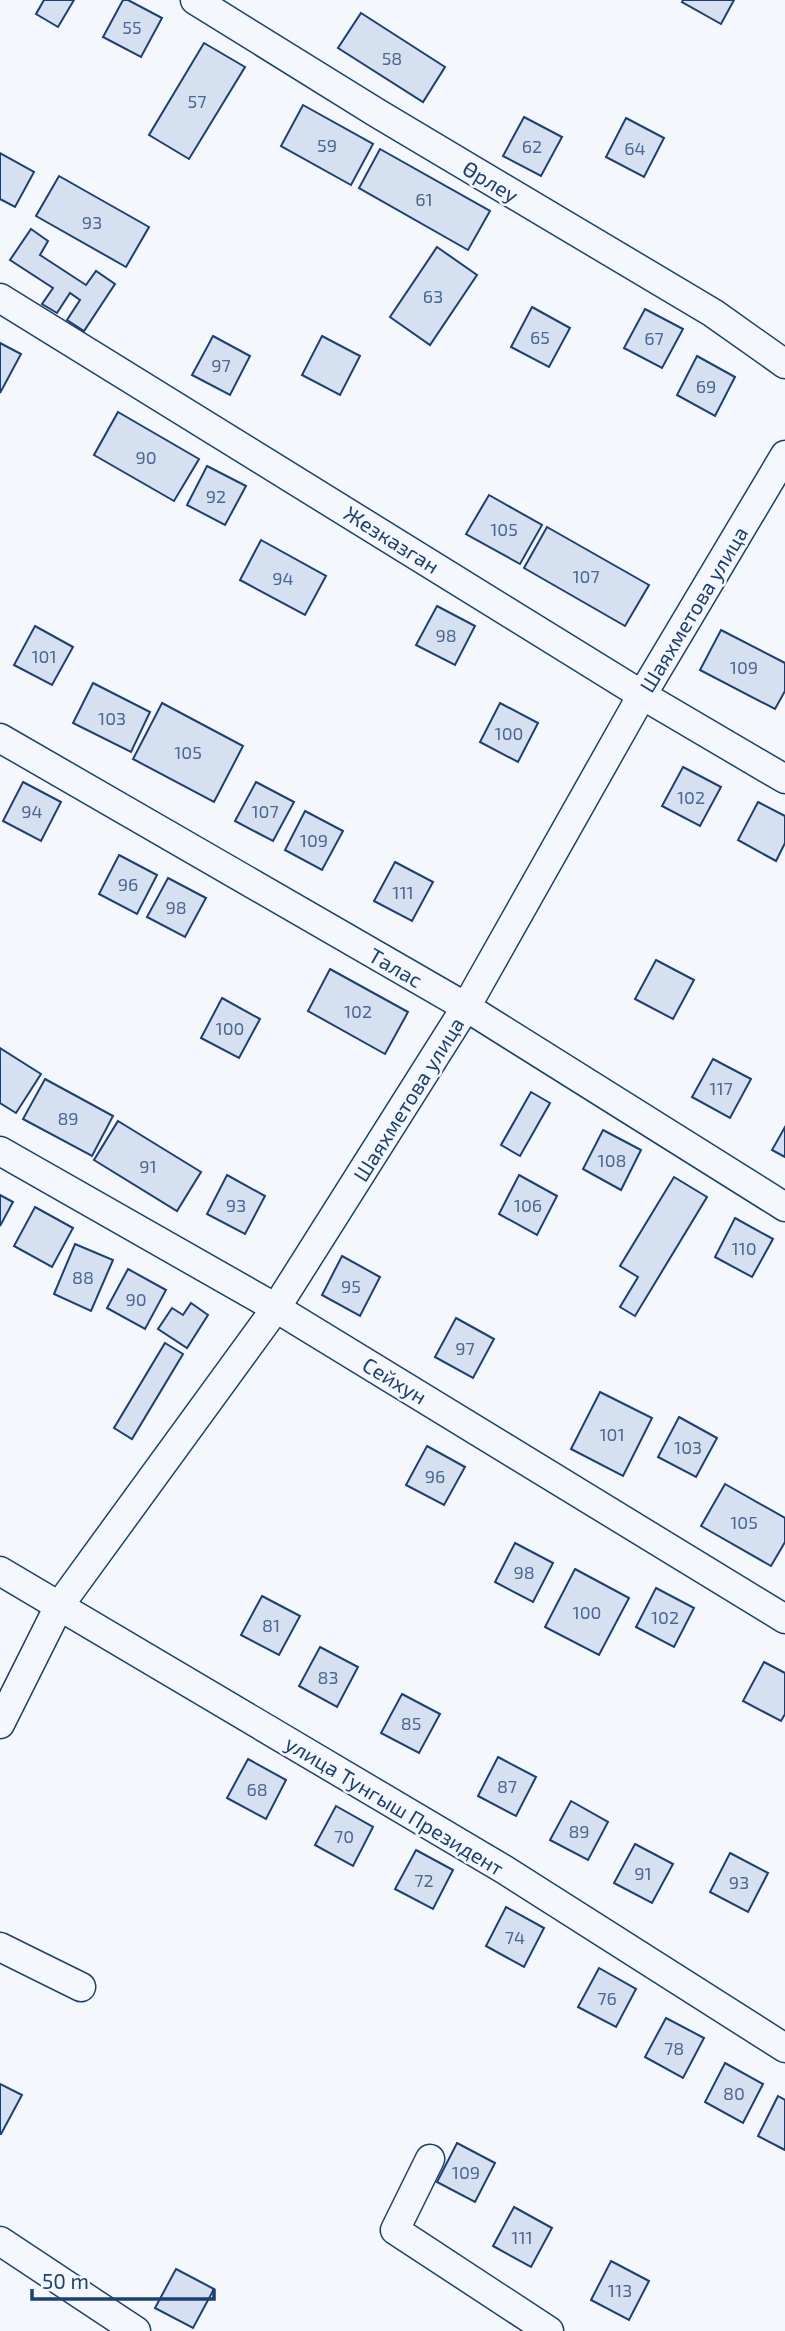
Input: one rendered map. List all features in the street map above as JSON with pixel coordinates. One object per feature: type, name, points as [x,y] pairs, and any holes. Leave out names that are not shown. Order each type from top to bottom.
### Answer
[{"type":"street","name":"Өрлеу","points":[[195,0],[377,113],[713,313],[785,363]]},
{"type":"street","name":"Жезказган","points":[[0,298],[642,695],[785,779]]},
{"type":"street","name":"Шаяхметова улица","points":[[0,1724],[59,1606],[276,1308],[466,1007],[642,695],[785,455]]},
{"type":"street","name":"Талас","points":[[0,738],[466,1007],[785,1207]]},
{"type":"street","name":"Сейхун","points":[[0,1151],[276,1308],[785,1619]]},
{"type":"street","name":"улица Тунгыш Президент","points":[[0,1571],[505,1870],[785,2048]]},
{"type":"street","points":[[0,1947],[81,1987]]},
{"type":"street","points":[[430,2159],[395,2230],[550,2331]]},
{"type":"street","points":[[0,2241],[136,2331]]},
{"type":"building","points":[[44,0],[74,0],[58,27],[36,14]]},
{"type":"building","points":[[123,0],[162,18],[141,57],[103,37]]},
{"type":"building","points":[[734,0],[721,24],[682,2]]},
{"type":"building","points":[[361,13],[445,67],[423,102],[338,48]]},
{"type":"building","points":[[204,43],[245,67],[189,159],[149,135]]},
{"type":"building","points":[[303,105],[373,144],[351,185],[281,146]]},
{"type":"building","points":[[524,117],[562,137],[541,176],[503,156]]},
{"type":"building","points":[[626,118],[664,138],[644,177],[606,157]]},
{"type":"building","points":[[380,149],[490,211],[468,250],[359,188]]},
{"type":"building","points":[[0,153],[34,172],[15,207],[0,199]]},
{"type":"building","points":[[59,176],[149,227],[126,267],[36,216]]},
{"type":"building","points":[[31,229],[48,241],[40,255],[86,285],[96,271],[115,284],[84,331],[67,320],[80,300],[70,293],[57,313],[42,304],[53,288],[10,260]]},
{"type":"building","points":[[437,247],[477,275],[430,345],[390,317]]},
{"type":"building","points":[[532,307],[570,328],[549,367],[511,347]]},
{"type":"building","points":[[645,309],[683,329],[662,368],[624,348]]},
{"type":"building","points":[[213,336],[250,356],[230,395],[192,375]]},
{"type":"building","points":[[322,336],[360,356],[340,395],[302,375]]},
{"type":"building","points":[[0,343],[21,354],[0,393]]},
{"type":"building","points":[[697,356],[735,377],[715,416],[677,395]]},
{"type":"building","points":[[118,412],[199,459],[174,501],[94,455]]},
{"type":"building","points":[[207,466],[246,486],[225,525],[187,505]]},
{"type":"building","points":[[489,495],[542,525],[520,564],[466,534]]},
{"type":"building","points":[[547,527],[649,585],[625,626],[524,568]]},
{"type":"building","points":[[261,540],[326,576],[305,615],[240,580]]},
{"type":"building","points":[[437,606],[475,626],[455,665],[416,645]]},
{"type":"building","points":[[35,626],[73,647],[52,685],[14,665]]},
{"type":"building","points":[[721,630],[785,663],[785,691],[775,709],[700,670]]},
{"type":"building","points":[[93,683],[150,712],[131,752],[73,723]]},
{"type":"building","points":[[162,703],[243,746],[214,802],[133,759]]},
{"type":"building","points":[[500,703],[538,723],[518,762],[480,742]]},
{"type":"building","points":[[683,767],[721,787],[700,826],[662,806]]},
{"type":"building","points":[[23,782],[61,802],[41,841],[3,821]]},
{"type":"building","points":[[256,782],[294,802],[273,841],[235,821]]},
{"type":"building","points":[[758,802],[785,816],[785,843],[776,861],[738,840]]},
{"type":"building","points":[[305,811],[343,831],[322,870],[285,850]]},
{"type":"building","points":[[119,855],[157,875],[137,914],[99,894]]},
{"type":"building","points":[[395,862],[433,882],[412,921],[374,901]]},
{"type":"building","points":[[168,878],[206,898],[185,937],[147,917]]},
{"type":"building","points":[[656,960],[694,980],[673,1019],[635,999]]},
{"type":"building","points":[[330,969],[408,1012],[385,1054],[308,1011]]},
{"type":"building","points":[[222,998],[260,1019],[239,1058],[201,1038]]},
{"type":"building","points":[[0,1048],[41,1074],[16,1113],[0,1103]]},
{"type":"building","points":[[713,1059],[751,1079],[730,1118],[692,1097]]},
{"type":"building","points":[[45,1079],[113,1116],[92,1156],[23,1119]]},
{"type":"building","points":[[531,1092],[550,1103],[520,1156],[501,1145]]},
{"type":"building","points":[[118,1121],[201,1172],[177,1211],[94,1160]]},
{"type":"building","points":[[785,1127],[785,1157],[772,1150]]},
{"type":"building","points":[[603,1130],[641,1150],[621,1190],[583,1169]]},
{"type":"building","points":[[227,1175],[265,1196],[245,1234],[207,1214]]},
{"type":"building","points":[[519,1175],[557,1196],[537,1235],[499,1214]]},
{"type":"building","points":[[674,1177],[707,1197],[635,1316],[620,1307],[638,1277],[620,1266]]},
{"type":"building","points":[[0,1195],[13,1202],[0,1226]]},
{"type":"building","points":[[35,1207],[73,1228],[52,1267],[14,1246]]},
{"type":"building","points":[[735,1218],[773,1239],[752,1277],[715,1257]]},
{"type":"building","points":[[75,1244],[113,1260],[91,1311],[54,1294]]},
{"type":"building","points":[[342,1256],[380,1277],[360,1316],[322,1295]]},
{"type":"building","points":[[128,1269],[166,1290],[145,1329],[107,1308]]},
{"type":"building","points":[[191,1303],[208,1315],[187,1348],[158,1329],[172,1308],[183,1315]]},
{"type":"building","points":[[456,1318],[494,1339],[473,1378],[435,1357]]},
{"type":"building","points":[[165,1343],[183,1354],[132,1439],[114,1428]]},
{"type":"building","points":[[600,1392],[652,1418],[623,1476],[571,1449]]},
{"type":"building","points":[[679,1417],[717,1438],[696,1477],[658,1457]]},
{"type":"building","points":[[427,1446],[465,1467],[444,1505],[406,1485]]},
{"type":"building","points":[[725,1484],[785,1518],[785,1542],[771,1566],[701,1526]]},
{"type":"building","points":[[515,1543],[553,1563],[533,1602],[495,1582]]},
{"type":"building","points":[[575,1569],[629,1598],[599,1655],[545,1627]]},
{"type":"building","points":[[656,1588],[694,1608],[674,1647],[636,1627]]},
{"type":"building","points":[[262,1596],[300,1616],[279,1655],[241,1635]]},
{"type":"building","points":[[320,1647],[358,1667],[337,1707],[299,1686]]},
{"type":"building","points":[[764,1662],[785,1673],[785,1714],[781,1721],[743,1701]]},
{"type":"building","points":[[402,1694],[440,1714],[419,1753],[381,1733]]},
{"type":"building","points":[[498,1757],[536,1777],[516,1816],[478,1796]]},
{"type":"building","points":[[248,1759],[286,1780],[266,1819],[227,1798]]},
{"type":"building","points":[[571,1801],[608,1822],[588,1860],[550,1840]]},
{"type":"building","points":[[336,1806],[373,1827],[353,1866],[315,1845]]},
{"type":"building","points":[[635,1844],[673,1864],[652,1903],[614,1883]]},
{"type":"building","points":[[416,1850],[453,1870],[433,1909],[395,1889]]},
{"type":"building","points":[[730,1853],[768,1873],[748,1912],[710,1892]]},
{"type":"building","points":[[506,1907],[544,1928],[524,1967],[486,1946]]},
{"type":"building","points":[[599,1968],[636,1989],[616,2027],[578,2007]]},
{"type":"building","points":[[666,2018],[704,2038],[683,2078],[645,2057]]},
{"type":"building","points":[[725,2063],[763,2084],[743,2123],[705,2102]]},
{"type":"building","points":[[0,2084],[22,2095],[1,2134],[0,2134]]},
{"type":"building","points":[[778,2096],[785,2100],[785,2150],[758,2136]]},
{"type":"building","points":[[457,2143],[495,2163],[475,2202],[437,2182]]},
{"type":"building","points":[[514,2207],[552,2228],[531,2267],[493,2246]]},
{"type":"building","points":[[611,2261],[649,2281],[629,2320],[591,2300]]},
{"type":"building","points":[[176,2269],[214,2289],[193,2328],[155,2308]]}]
